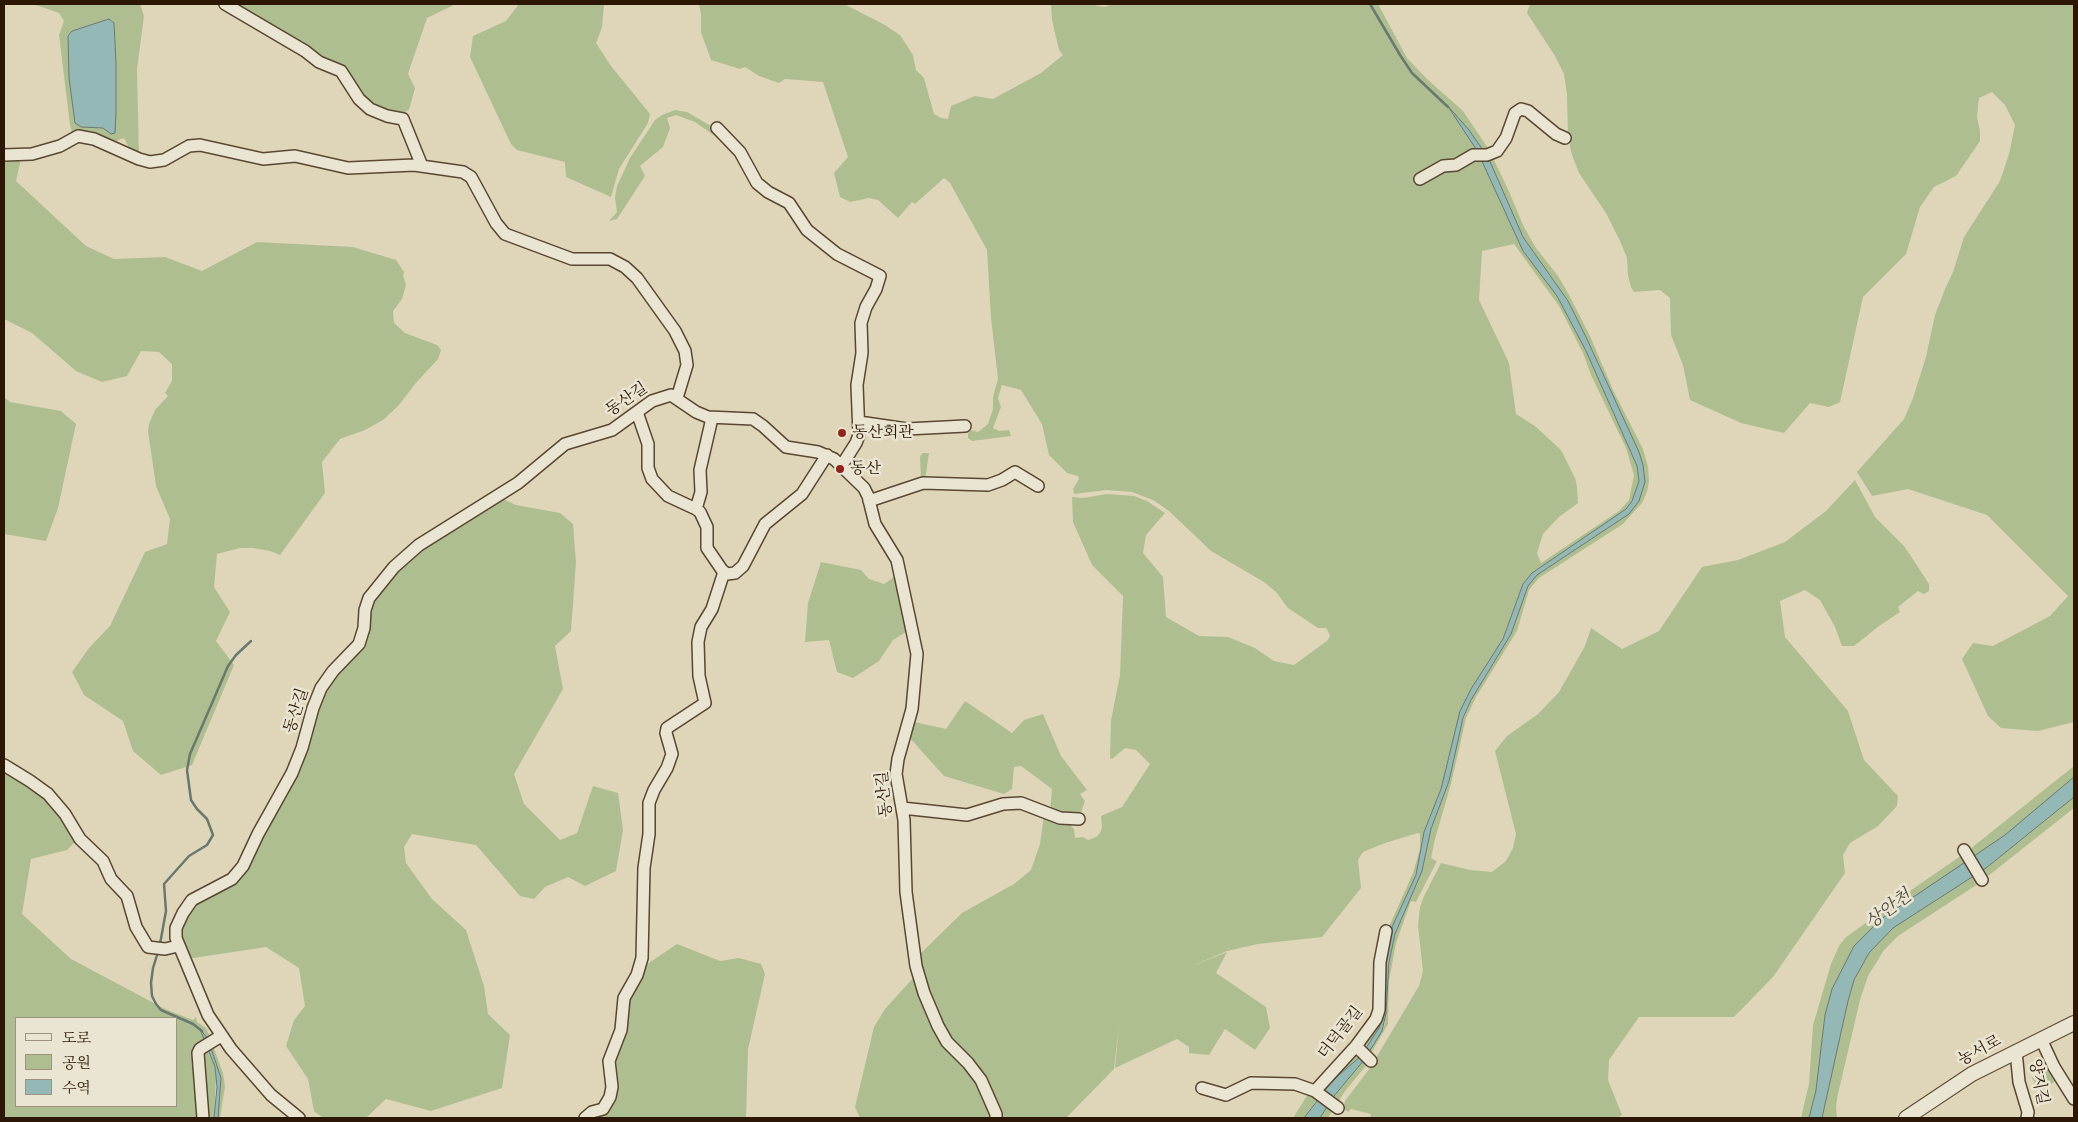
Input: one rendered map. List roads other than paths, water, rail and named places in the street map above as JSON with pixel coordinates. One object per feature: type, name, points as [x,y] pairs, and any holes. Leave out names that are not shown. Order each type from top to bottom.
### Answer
[{"type":"street","points":[[225,4],[305,50],[319,62],[341,72],[359,99],[370,109],[387,116],[403,119],[422,166]]},
{"type":"street","points":[[1420,180],[1443,166],[1456,165],[1473,155],[1487,155],[1497,151],[1506,138],[1515,112],[1521,109],[1528,111],[1556,134],[1565,138]]},
{"type":"street","points":[[717,128],[740,152],[757,182],[772,195],[789,203],[807,230],[837,254],[880,276],[860,323],[862,353],[857,385],[860,430],[856,443],[842,465]]},
{"type":"street","points":[[4,155],[32,154],[60,146],[78,136],[94,139],[139,160],[150,162],[164,160],[194,145],[208,146],[263,159],[272,159],[286,155],[296,156],[348,168],[422,166],[457,170],[471,178],[499,228],[508,236],[577,260],[607,258],[618,262],[632,272],[664,314],[685,351],[686,365],[677,398]]},
{"type":"street","name":"동산길","points":[[300,1118],[212,1042],[208,1016],[176,938],[176,928],[187,906],[198,896],[232,879],[243,866],[258,834],[295,767],[313,708],[322,688],[334,671],[359,644],[364,628],[366,603],[379,583],[418,545],[518,483],[565,444],[612,430],[661,397],[671,395],[696,412],[712,418],[753,419],[764,426],[786,447],[826,455],[842,465],[864,488],[875,524],[898,564],[909,623],[917,648],[912,709],[896,767],[902,808],[906,892],[913,950],[919,980],[940,1031],[951,1047],[968,1063],[981,1080],[996,1118]]},
{"type":"street","points":[[637,412],[648,444],[648,468],[652,479],[668,496],[696,509],[703,517],[707,527],[708,548],[724,572],[732,574],[743,566],[765,524],[795,502],[802,494],[826,455]]},
{"type":"street","points":[[696,509],[701,492],[700,470],[712,418]]},
{"type":"street","points":[[859,422],[907,429],[965,426]]},
{"type":"street","points":[[869,501],[923,483],[988,485],[1002,480],[1015,472],[1038,486]]},
{"type":"street","points":[[585,1118],[592,1112],[603,1109],[610,1097],[612,1087],[610,1061],[621,1030],[624,998],[637,976],[642,958],[644,868],[649,834],[649,803],[672,754],[666,734],[667,728],[705,703],[698,676],[698,642],[701,627],[712,608],[724,572]]},
{"type":"street","points":[[4,765],[48,794],[69,820],[80,839],[103,861],[111,880],[127,896],[136,927],[148,947],[165,949],[178,946]]},
{"type":"street","points":[[902,808],[967,815],[1003,804],[1021,803],[1060,818],[1079,819]]},
{"type":"street","points":[[1965,852],[1982,880]]},
{"type":"street","name":"더덕골길","points":[[1317,1091],[1358,1047],[1378,1015],[1380,962],[1386,931]]},
{"type":"street","name":"농서로","points":[[1906,1118],[1972,1074],[2074,1023]]},
{"type":"street","name":"양지길","points":[[2041,1039],[2054,1067],[2074,1099]]},
{"type":"street","points":[[203,1118],[197,1057],[198,1051],[212,1042]]},
{"type":"street","points":[[1358,1047],[1370,1060]]},
{"type":"street","name":"양지길","points":[[2016,1052],[2019,1082],[2028,1112],[2027,1118]]},
{"type":"street","points":[[1202,1088],[1226,1094],[1251,1084],[1295,1084],[1317,1091],[1336,1107]]},
{"type":"water","points":[[109,19],[114,23],[116,63],[115,133],[111,134],[103,128],[81,127],[75,123],[69,78],[68,36],[72,31]]},
{"type":"water","points":[[1447,105],[1469,130],[1485,153],[1478,152]]},
{"type":"water","points":[[1480,157],[1488,157],[1523,237],[1568,301],[1639,452],[1645,482],[1639,501],[1629,514],[1537,575],[1528,586],[1511,634],[1471,700],[1463,718],[1449,781],[1431,829],[1422,871],[1395,934],[1389,962],[1386,1013],[1382,1031],[1364,1060],[1334,1096],[1320,1118],[1304,1118],[1333,1080],[1361,1056],[1379,1028],[1385,960],[1392,927],[1416,875],[1424,832],[1441,789],[1460,711],[1471,689],[1503,639],[1523,584],[1532,573],[1626,509],[1632,501],[1639,481],[1637,466],[1586,351],[1557,296],[1523,251]]},
{"type":"water","points":[[2074,777],[2074,797],[1986,868],[1893,928],[1869,953],[1854,980],[1848,1001],[1822,1118],[1809,1118],[1816,1090],[1825,1015],[1832,989],[1854,946],[1881,919],[2005,835]]},
{"type":"water","points":[[200,1029],[208,1039],[221,1078],[218,1118],[214,1118],[217,1087],[215,1067]]},
{"type":"waterway","points":[[1370,4],[1412,73],[1448,107]]},
{"type":"waterway","points":[[160,944],[166,911],[164,884],[189,856],[207,845],[213,835],[207,819],[191,800],[187,770],[190,754],[228,666],[236,655],[251,641]]},
{"type":"waterway","points":[[158,952],[153,968],[152,996],[161,1010],[177,1017]]},
{"type":"waterway","points":[[178,1017],[193,1024],[202,1031]]},
{"type":"place","name":"동산회관","points":[[842,433]]},
{"type":"place","name":"동산","points":[[840,469]]},
{"type":"water label","name":"상안천","points":[[1889,910]]}]
